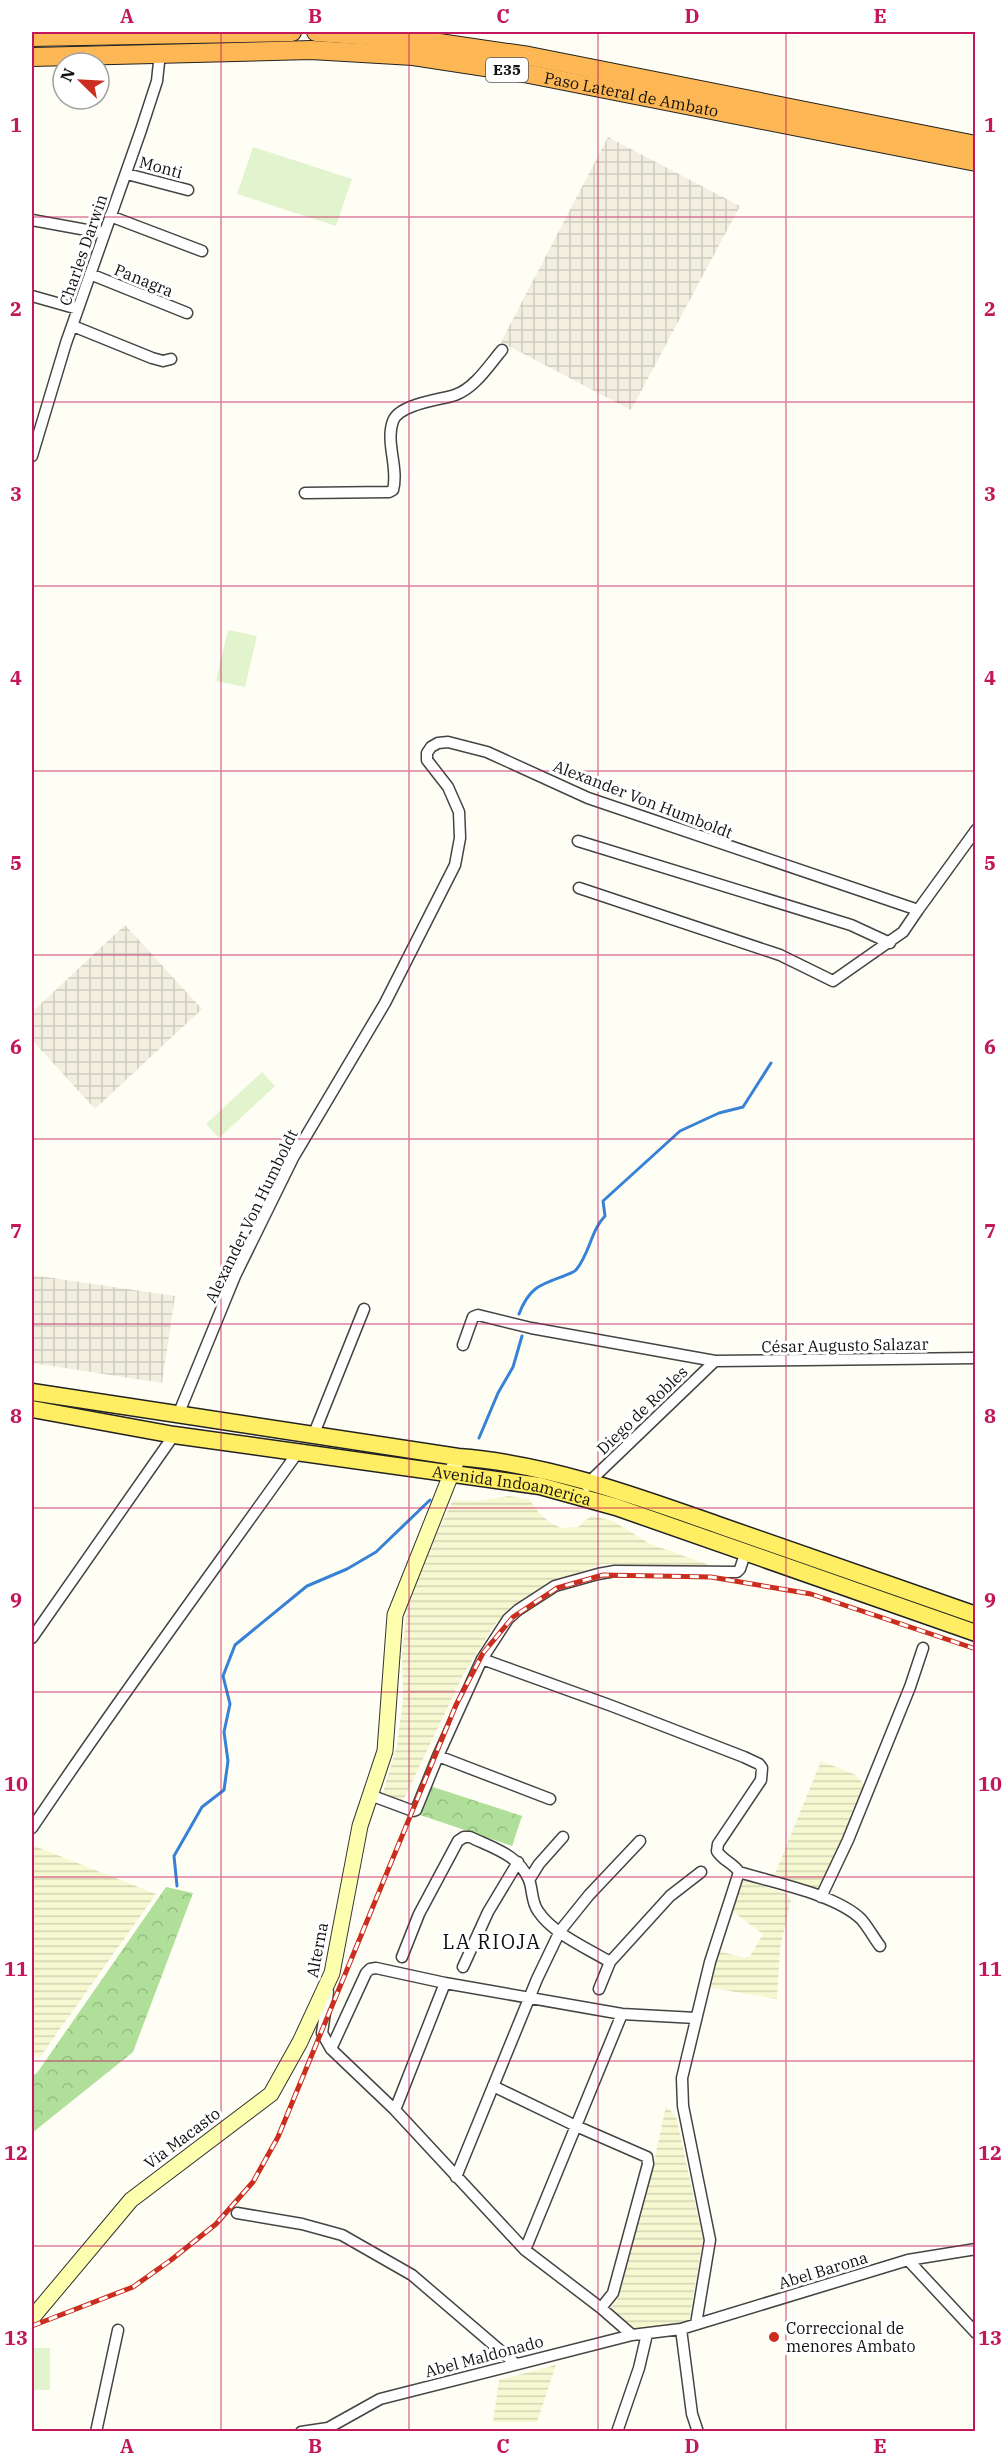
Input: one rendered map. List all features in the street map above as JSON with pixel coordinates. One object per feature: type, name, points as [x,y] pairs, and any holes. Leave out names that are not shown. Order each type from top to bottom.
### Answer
[{"type":"highway","points":[[32,37],[292,32]]},
{"type":"highway","name":"Paso Lateral de Ambato","points":[[316,32],[412,39],[529,56],[975,145]]},
{"type":"highway","name":"Paso Lateral de Ambato","points":[[32,57],[311,50],[413,56],[524,72],[975,162]]},
{"type":"main road","name":"Avenida Indoamerica","points":[[32,1392],[313,1436],[499,1461],[975,1615]]},
{"type":"main road","name":"Avenida Indoamerica","points":[[32,1408],[174,1435],[540,1486],[586,1489]]},
{"type":"main road","name":"Avenida Indoamerica","points":[[669,1517],[745,1554],[975,1633]]},
{"type":"street","name":"Charles Darwin","points":[[32,456],[33,443],[157,81],[160,53]]},
{"type":"street","name":"Monti","points":[[127,174],[188,190]]},
{"type":"street","points":[[110,216],[202,251]]},
{"type":"street","points":[[32,220],[104,233]]},
{"type":"street","name":"Panagra","points":[[90,274],[186,314]]},
{"type":"street","points":[[32,296],[78,309]]},
{"type":"street","points":[[73,326],[152,358],[163,361],[171,359]]},
{"type":"street","points":[[305,493],[389,492],[393,490],[391,429],[394,417],[404,409],[458,394],[470,387],[502,350]]},
{"type":"street","name":"Alexander Von Humboldt","points":[[178,1415],[235,1276],[293,1158],[386,1003],[455,865],[460,838],[459,812],[448,787],[427,760],[427,753],[431,747],[438,743],[448,742],[487,752],[588,798],[918,910]]},
{"type":"street","points":[[579,888],[780,955],[832,981],[903,932],[975,830]]},
{"type":"street","points":[[578,841],[851,925],[890,943]]},
{"type":"street","points":[[313,1436],[364,1309]]},
{"type":"street","name":"César Augusto Salazar","points":[[464,1345],[473,1317],[478,1315],[531,1328],[715,1361],[975,1358]]},
{"type":"street","name":"Diego de Robles","points":[[586,1489],[715,1361]]},
{"type":"street","points":[[32,1638],[174,1435]]},
{"type":"street","points":[[32,1828],[84,1749],[298,1452]]},
{"type":"street","name":"Alterna","points":[[458,1457],[395,1615],[386,1743],[360,1826],[321,2024],[322,2033],[331,2049],[395,2110],[525,2250],[601,2307],[632,2335]]},
{"type":"street","points":[[370,1795],[414,1811],[482,1659],[508,1619],[555,1586],[574,1579],[615,1571],[737,1572],[745,1554]]},
{"type":"street","points":[[821,1897],[848,1840],[910,1687],[922,1648]]},
{"type":"street","points":[[482,1659],[612,1706],[759,1764],[763,1774],[761,1780],[718,1844],[717,1851],[720,1856],[734,1864],[739,1872],[821,1897],[848,1908],[863,1921],[880,1947]]},
{"type":"street","points":[[438,1756],[550,1799]]},
{"type":"street","points":[[402,1957],[419,1914],[458,1841],[464,1837],[470,1837],[513,1857],[529,1880],[538,1911],[560,1931],[610,1962]]},
{"type":"street","points":[[529,1880],[539,1864],[563,1837]]},
{"type":"street","points":[[456,2177],[529,1998],[560,1931],[589,1895],[640,1841]]},
{"type":"street","points":[[463,1967],[488,1912],[518,1862]]},
{"type":"street","points":[[599,1989],[610,1962],[670,1896],[701,1872]]},
{"type":"street","points":[[696,2324],[710,2240],[681,2094],[682,2078],[710,1962],[739,1872]]},
{"type":"street","points":[[331,2049],[370,1969],[622,2014],[696,2018]]},
{"type":"street","name":"Via Macasto","points":[[32,2318],[131,2200],[271,2094],[300,2042],[332,1973]]},
{"type":"street","points":[[395,2110],[445,1983]]},
{"type":"street","points":[[525,2250],[622,2014]]},
{"type":"street","points":[[493,2086],[646,2157],[648,2164],[613,2293],[601,2307]]},
{"type":"street","points":[[237,2213],[302,2224],[342,2235],[412,2275],[516,2364]]},
{"type":"street","name":"Abel Barona","points":[[681,2329],[908,2260],[975,2249]]},
{"type":"street","points":[[908,2260],[975,2333]]},
{"type":"street","points":[[681,2329],[692,2414],[698,2432]]},
{"type":"street","name":"Abel Maldonado","points":[[301,2432],[328,2428],[380,2399],[632,2335],[681,2329]]},
{"type":"street","points":[[96,2432],[118,2330]]},
{"type":"street","points":[[617,2432],[639,2368],[647,2334]]},
{"type":"green space","points":[[253,147],[352,179],[336,226],[237,194]]},
{"type":"green space","points":[[228,630],[257,636],[245,687],[216,681]]},
{"type":"green space","points":[[262,1072],[275,1086],[219,1138],[206,1124]]},
{"type":"green space","points":[[509,1496],[529,1499],[538,1512],[552,1524],[562,1528],[578,1527],[591,1516],[613,1521],[650,1544],[718,1568],[602,1564],[550,1583],[522,1602],[495,1624],[463,1675],[400,1807],[381,1800],[397,1745],[403,1701],[402,1651],[407,1608],[430,1547],[453,1500],[478,1501]]},
{"type":"green space","points":[[821,1761],[856,1775],[865,1786],[819,1900],[772,1881]]},
{"type":"green space","points":[[427,1785],[522,1816],[512,1846],[417,1814]]},
{"type":"green space","points":[[32,1845],[156,1894],[40,2057],[32,2054]]},
{"type":"green space","points":[[743,1879],[787,1894],[791,1900],[780,1948],[777,1999],[706,1987],[718,1951],[745,1958],[750,1956],[763,1934],[728,1908],[736,1883]]},
{"type":"green space","points":[[166,1887],[193,1893],[133,2052],[32,2133],[32,2076],[37,2073]]},
{"type":"green space","points":[[666,2106],[676,2116],[703,2239],[689,2321],[645,2331],[630,2329],[610,2310],[618,2298],[653,2167]]},
{"type":"green space","points":[[32,2348],[50,2348],[50,2390],[32,2390]]},
{"type":"green space","points":[[556,2365],[537,2422],[493,2422],[499,2380]]},
{"type":"shaded area","points":[[608,137],[740,206],[631,410],[501,342]]},
{"type":"shaded area","points":[[125,925],[202,1009],[95,1109],[32,1040],[32,1012]]},
{"type":"shaded area","points":[[32,1275],[175,1296],[162,1383],[32,1363]]},
{"type":"waterway","points":[[519,1314],[527,1298],[536,1289],[576,1270],[605,1216],[603,1201],[680,1131],[719,1113],[743,1107],[771,1063]]},
{"type":"waterway","points":[[479,1438],[498,1393],[513,1367],[522,1336]]},
{"type":"waterway","points":[[177,1886],[174,1856],[202,1807],[224,1790],[228,1761],[224,1732],[230,1704],[223,1676],[235,1645],[307,1586],[347,1569],[376,1552],[430,1500]]},
{"type":"railway","points":[[32,2326],[133,2287],[216,2224],[253,2182],[278,2137],[456,1705],[483,1653],[513,1617],[557,1588],[603,1575],[711,1577],[811,1594],[976,1649]]},
{"type":"place","name":"Correccional de menores Ambato","points":[[774,2337]]},
{"type":"district","name":"LA RIOJA","points":[[492,1942]]}]
